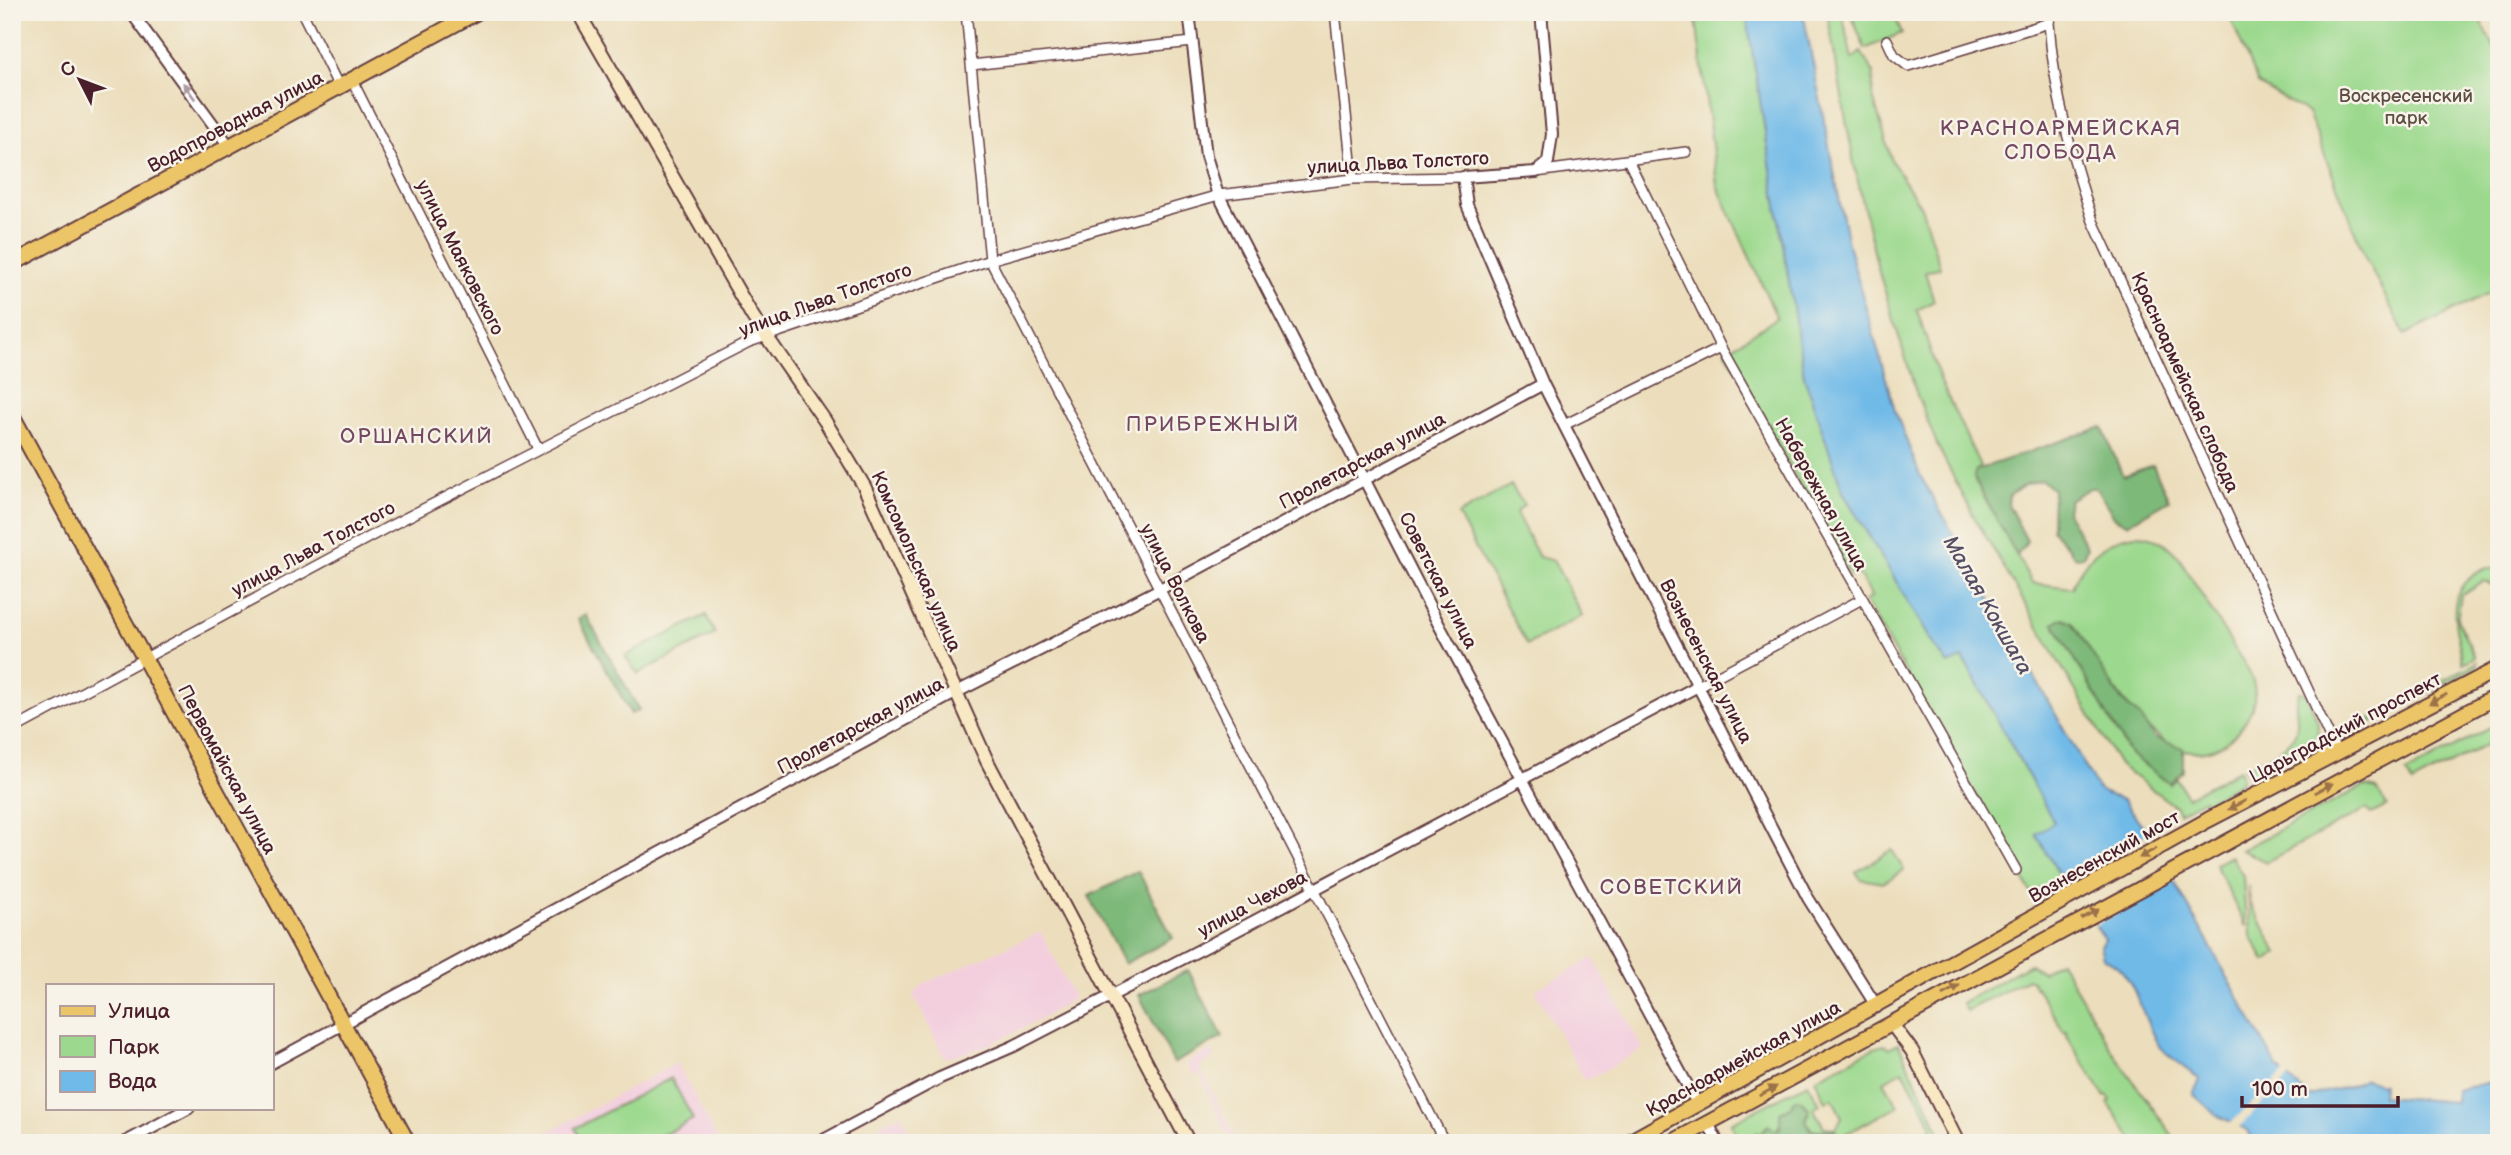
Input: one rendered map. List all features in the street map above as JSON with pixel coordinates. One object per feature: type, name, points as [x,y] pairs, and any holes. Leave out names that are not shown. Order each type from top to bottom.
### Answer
[{"type":"main road","name":"Водопроводная улица","points":[[12,264],[477,12]]},
{"type":"main road","name":"Комсомольская улица","points":[[578,12],[766,335],[825,421],[864,486],[987,761],[1189,1143]]},
{"type":"main road","name":"Первомайская улица","points":[[12,415],[408,1143]]},
{"type":"main road","name":"Царьградский проспект","points":[[2208,820],[2499,668]]},
{"type":"main road","points":[[1891,1023],[2499,695]]},
{"type":"main road","name":"Вознесенский мост","points":[[1877,1007],[2208,820]]},
{"type":"main road","name":"Вознесенская улица","points":[[1877,1007],[1912,1051],[1958,1143]]},
{"type":"main road","name":"Красноармейская улица","points":[[1627,1143],[1877,1007]]},
{"type":"main road","name":"Красноармейская улица","points":[[1671,1143],[1891,1023]]},
{"type":"main road","name":"Советская улица","points":[[1698,1105],[1708,1123]]},
{"type":"street","points":[[131,12],[229,146]]},
{"type":"street","points":[[302,12],[339,87]]},
{"type":"street","name":"улица Волкова","points":[[966,12],[990,260],[1445,1143]]},
{"type":"street","name":"Советская улица","points":[[1189,12],[1206,156],[1219,195],[1521,780],[1698,1105]]},
{"type":"street","points":[[1336,12],[1353,179]]},
{"type":"street","points":[[1536,172],[1548,162],[1552,134],[1541,12]]},
{"type":"street","name":"Красноармейская слобода","points":[[2051,12],[2049,23],[2057,97],[2067,143],[2093,221],[2337,753]]},
{"type":"street","points":[[1887,40],[1894,55],[1908,66],[2049,23]]},
{"type":"street","points":[[971,65],[1193,42]]},
{"type":"street","name":"улица Маяковского","points":[[352,80],[538,449]]},
{"type":"street","name":"улица Льва Толстого","points":[[12,730],[538,449],[766,335],[990,260],[1219,195],[1353,179],[1463,177],[1536,172],[1686,152]]},
{"type":"street","name":"Набережная улица","points":[[1628,160],[1721,348],[2016,870]]},
{"type":"street","name":"Вознесенская улица","points":[[1463,177],[1467,205],[1543,384],[1808,898],[1877,1007]]},
{"type":"street","points":[[1564,425],[1721,348]]},
{"type":"street","name":"Пролетарская улица","points":[[273,1062],[955,693],[1160,589],[1543,384]]},
{"type":"street","points":[[1698,686],[1861,599]]},
{"type":"street","name":"улица Чехова","points":[[817,1143],[940,1078],[1014,1046],[1698,686]]},
{"type":"street","points":[[124,1143],[185,1110]]},
{"type":"street","name":"Советская улица","points":[[1708,1123],[1718,1143]]},
{"type":"shaded area","points":[[1041,932],[1074,998],[1040,1020],[982,1048],[945,1058],[913,995],[923,984]]},
{"type":"shaded area","points":[[1593,958],[1643,1049],[1585,1081],[1535,990]]},
{"type":"shaded area","points":[[1211,1050],[1215,1057],[1199,1066],[1238,1143],[1235,1143],[1230,1134],[1227,1135],[1200,1074],[1194,1077],[1186,1063]]},
{"type":"shaded area","points":[[677,1063],[719,1143],[527,1143]]},
{"type":"shaded area","points":[[901,1114],[916,1143],[847,1143]]},
{"type":"green space","points":[[1695,12],[1746,12],[1804,376],[1843,492],[1935,647],[1948,664],[1962,657],[2054,822],[2037,835],[2061,878],[2032,894],[1865,601],[1872,597],[1858,573],[1851,577],[1726,351],[1777,318],[1717,185]]},
{"type":"green space","points":[[1827,12],[1842,12],[1852,59],[1861,52],[1874,73],[1872,94],[1892,161],[1922,209],[1940,267],[1925,272],[1934,301],[1917,310],[1940,380],[1980,466],[1974,478],[2032,583],[2072,588],[2079,572],[2090,558],[2118,539],[2149,537],[2165,543],[2178,556],[2250,675],[2255,692],[2254,699],[2247,718],[2235,734],[2210,750],[2185,750],[2162,739],[2139,719],[2100,668],[2072,622],[2054,623],[2129,753],[2170,784],[2177,779],[2187,797],[2239,770],[2242,778],[2239,784],[2206,802],[2204,799],[2179,813],[2176,807],[2119,765],[1972,513],[1938,447],[1917,395],[1878,269],[1854,164]]},
{"type":"green space","points":[[1850,12],[1893,12],[1902,33],[1865,49]]},
{"type":"green space","name":"Воскресенский парк","points":[[2228,12],[2476,12],[2499,56],[2499,288],[2405,335],[2365,257],[2308,113],[2258,84]]},
{"type":"green space","points":[[2102,427],[2123,476],[2153,465],[2169,500],[2127,524],[2115,518],[2096,488],[2090,488],[2069,500],[2067,512],[2087,548],[2083,556],[2075,557],[2052,529],[2053,490],[2042,480],[2026,484],[2009,496],[2008,504],[2027,541],[2017,556],[1974,478],[1976,470]]},
{"type":"green space","points":[[1511,485],[1524,505],[1516,513],[1539,557],[1554,561],[1582,616],[1527,645],[1458,515]]},
{"type":"green space","points":[[2487,568],[2499,570],[2499,588],[2484,581],[2461,595],[2457,619],[2475,657],[2463,663],[2455,621],[2457,596],[2472,576]]},
{"type":"green space","points":[[586,615],[639,710],[631,714],[578,619]]},
{"type":"green space","points":[[706,615],[715,634],[638,674],[625,656]]},
{"type":"green space","points":[[2063,618],[2072,622],[2122,701],[2138,715],[2155,738],[2183,748],[2183,770],[2170,784],[2129,753],[2054,623]]},
{"type":"green space","points":[[2477,662],[2476,667],[2353,732],[2351,729]]},
{"type":"green space","points":[[2299,692],[2307,694],[2318,723],[2317,741],[2249,777],[2244,768],[2268,757],[2291,741],[2297,724],[2296,701]]},
{"type":"green space","points":[[2493,726],[2499,738],[2412,784],[2406,773]]},
{"type":"green space","points":[[2364,786],[2377,789],[2387,806],[2371,814],[2366,809],[2266,862],[2241,850]]},
{"type":"green space","points":[[1892,850],[1904,870],[1883,883],[1861,879],[1856,872]]},
{"type":"green space","points":[[2231,856],[2243,876],[2246,927],[2215,864]]},
{"type":"green space","points":[[1138,871],[1173,938],[1124,964],[1089,896]]},
{"type":"green space","points":[[2248,886],[2250,903],[2278,953],[2265,961],[2251,936]]},
{"type":"green space","points":[[2060,961],[2116,1057],[2178,1143],[2135,1143],[2108,1103],[2111,1101],[2108,1096],[2105,1097],[2067,1037],[2066,1031],[2064,1032],[2032,981],[2027,979],[1966,1011],[1962,1003],[2030,964],[2042,972]]},
{"type":"green space","points":[[1188,970],[1223,1037],[1174,1063],[1139,995]]},
{"type":"green space","points":[[1898,1043],[1940,1132],[1936,1138],[1928,1135],[1932,1125],[1903,1070],[1884,1081],[1898,1106],[1840,1137],[1835,1130],[1813,1132],[1806,1120],[1809,1114],[1789,1108],[1776,1131],[1764,1129],[1759,1140],[1763,1138],[1765,1143],[1741,1143],[1731,1123],[1808,1083],[1820,1104],[1813,1108],[1824,1127],[1836,1128],[1842,1117],[1832,1098],[1826,1101],[1815,1079],[1874,1048],[1884,1045],[1889,1048]]},
{"type":"green space","points":[[671,1078],[693,1119],[648,1143],[583,1143],[575,1128]]},
{"type":"green space","points":[[1796,1099],[1801,1100],[1809,1109],[1806,1120],[1810,1130],[1835,1130],[1840,1137],[1829,1143],[1765,1143],[1763,1138],[1755,1140],[1757,1132],[1762,1132],[1768,1125],[1776,1131],[1780,1128],[1780,1112],[1789,1108]]},
{"type":"water","name":"Малая Кокшага","points":[[1746,12],[1803,12],[1848,244],[1895,411],[1920,475],[2099,791],[2123,800],[2145,829],[2278,1068],[2309,1097],[2365,1079],[2383,1084],[2382,1096],[2455,1102],[2456,1090],[2499,1080],[2499,1143],[2254,1143],[2248,1130],[2218,1116],[2193,1094],[2200,1080],[2158,1044],[2123,972],[2103,958],[2100,945],[2105,939],[2061,878],[2036,834],[2054,822],[1963,658],[1948,664],[1935,647],[1843,492],[1804,376]]},
{"type":"pier","points":[[2150,831],[2177,880],[2092,927],[2059,881]]},
{"type":"pier","points":[[2286,1071],[2291,1076],[2237,1129],[2229,1125]]},
{"type":"district","name":"КРАСНОАРМЕЙСКАЯ СЛОБОДА","points":[[2061,140]]},
{"type":"district","name":"ПРИБРЕЖНЫЙ","points":[[1213,424]]},
{"type":"district","name":"ОРШАНСКИЙ","points":[[417,436]]},
{"type":"district","name":"СОВЕТСКИЙ","points":[[1672,887]]}]
